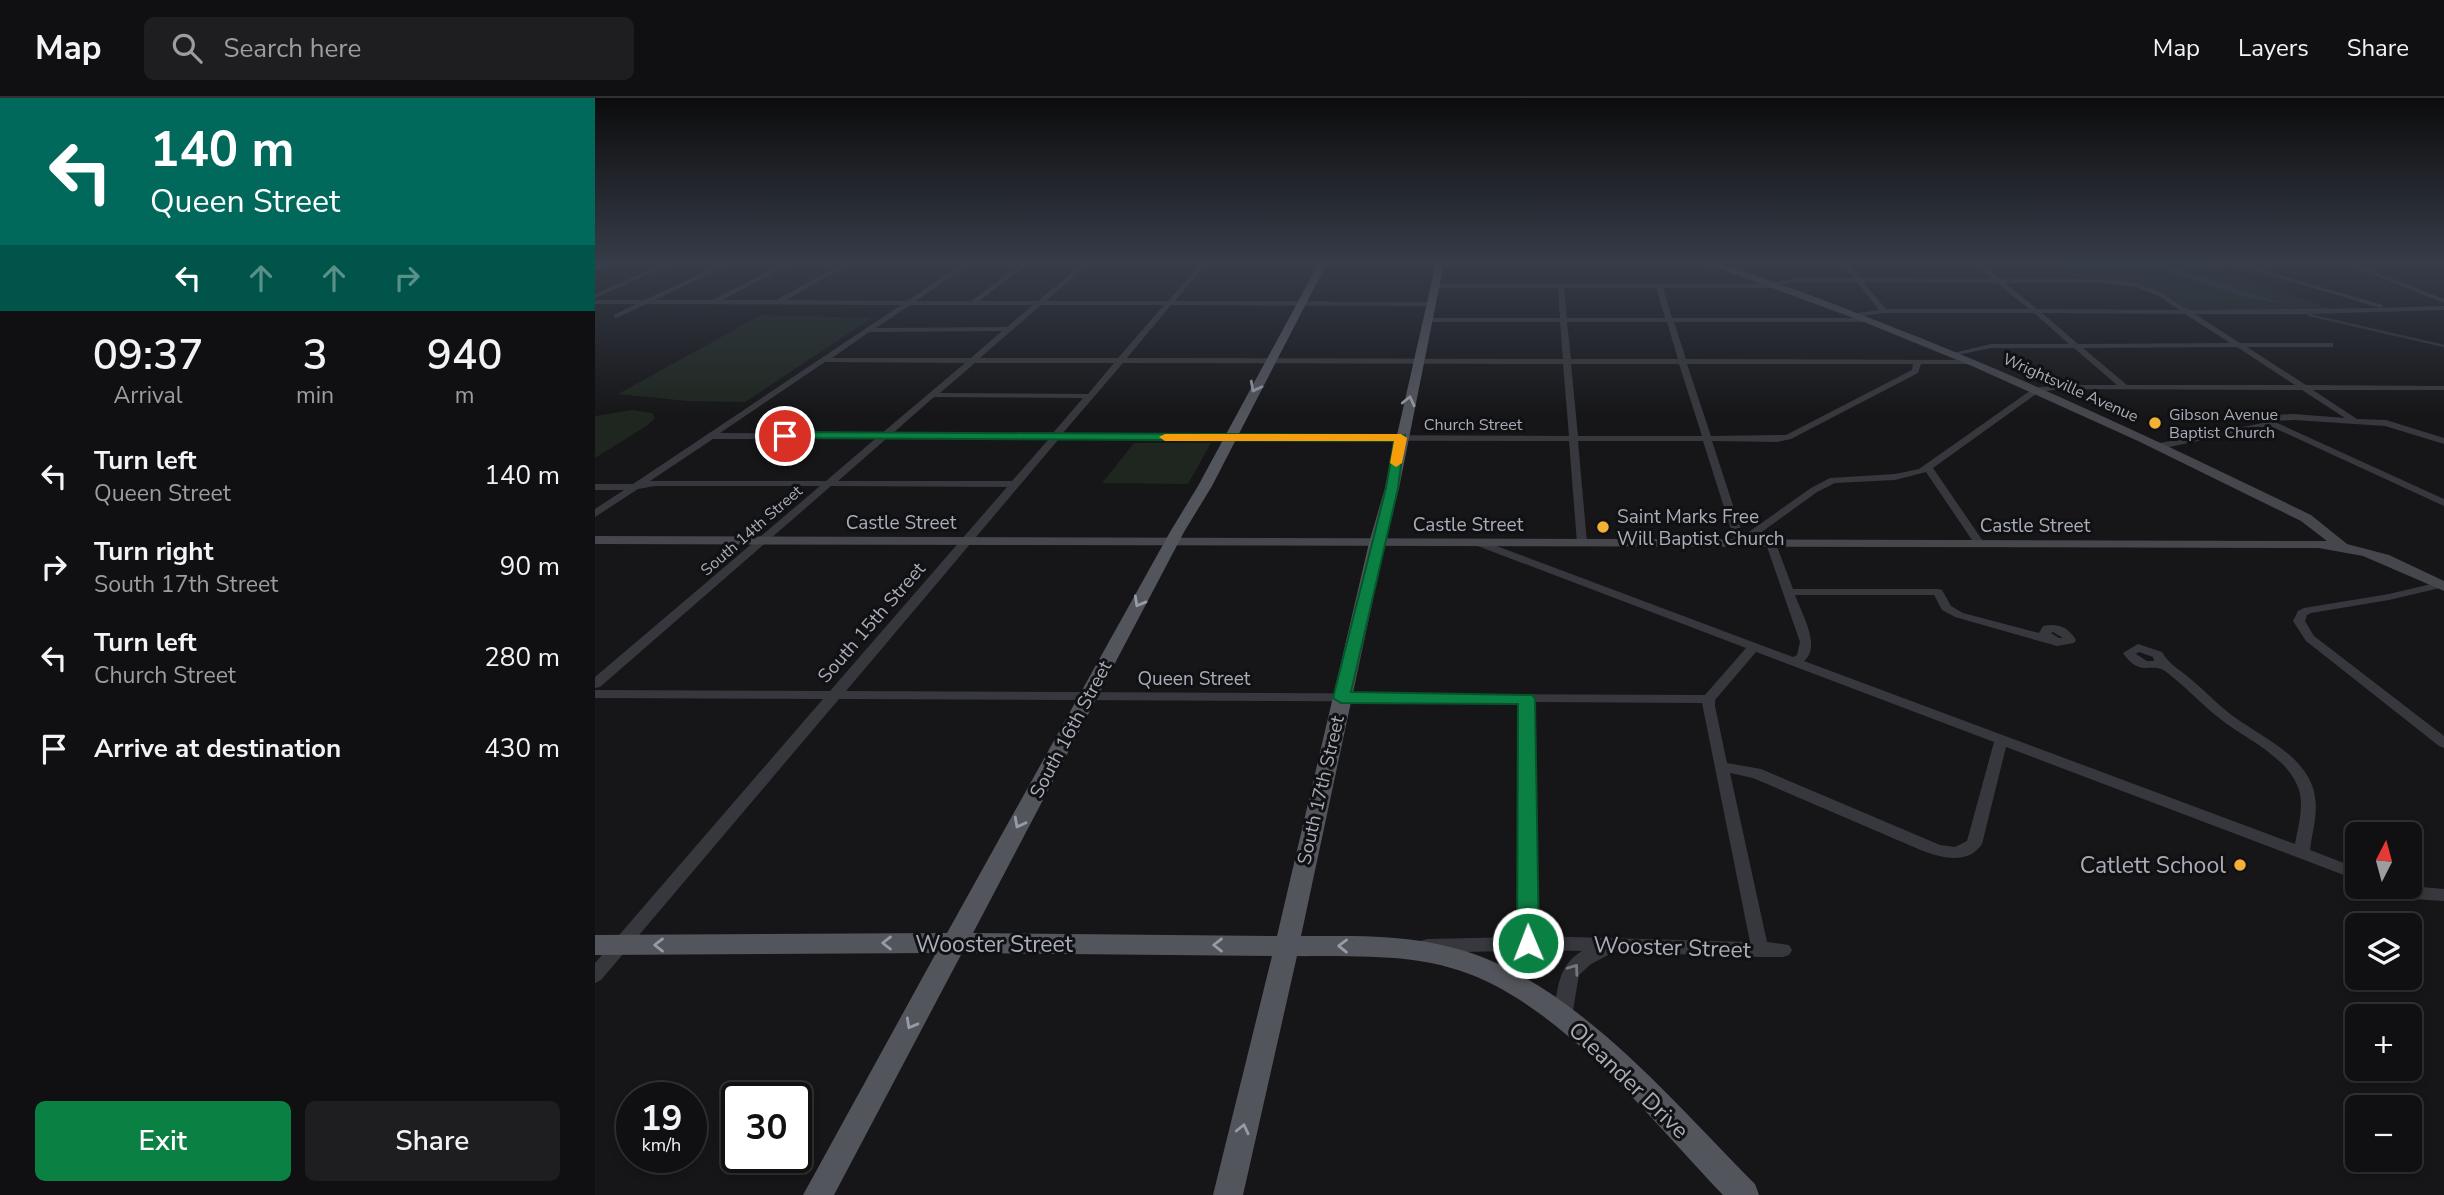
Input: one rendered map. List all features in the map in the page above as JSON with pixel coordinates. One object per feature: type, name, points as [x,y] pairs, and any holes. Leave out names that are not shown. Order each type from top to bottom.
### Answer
[{"type":"main road","name":"South 16th Street","points":[[818,1195],[1172,542],[1205,486],[1228,437],[1295,314]]},
{"type":"main road","name":"South 17th Street","points":[[1228,1195],[1341,698],[1392,488],[1429,314]]},
{"type":"main road","name":"Wooster Street","points":[[595,945],[955,943],[1392,947],[1437,953],[1470,963],[1504,978]]},
{"type":"main road","name":"Oleander Drive","points":[[1504,978],[1563,1016],[1595,1042],[1744,1195]]},
{"type":"street","points":[[616,316],[620,314]]},
{"type":"street","points":[[595,514],[891,314]]},
{"type":"street","name":"South 14th Street","points":[[595,684],[1025,314]]},
{"type":"street","name":"South 15th Street","points":[[595,975],[1159,314]]},
{"type":"street","points":[[1467,314],[1564,320],[1865,319]]},
{"type":"street","points":[[1563,314],[1582,543]]},
{"type":"street","points":[[1668,314],[1740,544],[1827,483],[1842,478],[1914,474],[2037,390],[2444,388]]},
{"type":"street","points":[[1853,315],[1859,314]]},
{"type":"street","points":[[2039,314],[2126,388]]},
{"type":"street","points":[[2189,314],[2354,420]]},
{"type":"street","name":"Wrightsville Avenue","points":[[1853,315],[1953,354],[2160,446],[2307,518],[2342,546],[2384,559],[2443,586]]},
{"type":"street","points":[[868,330],[1007,329]]},
{"type":"street","points":[[1953,354],[1987,346],[2330,345]]},
{"type":"street","points":[[823,360],[1970,362]]},
{"type":"street","name":"Church Street","points":[[711,436],[1791,436],[1915,370],[1918,362]]},
{"type":"street","points":[[930,395],[1090,396]]},
{"type":"street","points":[[2160,446],[2266,425],[2270,418],[2281,416],[2354,420],[2403,427],[2444,441]]},
{"type":"street","points":[[2269,422],[2444,503]]},
{"type":"street","points":[[1927,466],[1980,544]]},
{"type":"street","points":[[595,487],[635,487],[655,483],[1014,484]]},
{"type":"street","name":"Castle Street","points":[[595,540],[2342,546]]},
{"type":"street","points":[[1479,543],[2345,869]]},
{"type":"street","points":[[1771,544],[1806,642],[1803,657],[1794,661]]},
{"type":"street","points":[[2443,586],[2308,610],[2299,618],[2301,628],[2310,638],[2444,743]]},
{"type":"street","points":[[1788,592],[1938,592],[1946,608],[1959,615],[2049,639]]},
{"type":"street","points":[[1754,648],[1709,699],[1708,706],[1760,950]]},
{"type":"street","points":[[2161,663],[2295,770],[2308,795],[2302,853]]},
{"type":"street","name":"Queen Street","points":[[595,694],[1709,699]]},
{"type":"street","points":[[1526,699],[1528,943]]},
{"type":"street","points":[[1721,767],[1755,773],[1906,837],[1952,853],[1965,852],[1972,847],[2001,740]]},
{"type":"street","points":[[2422,894],[2444,895]]},
{"type":"street","name":"Wooster Street","points":[[1392,947],[1528,943],[1783,950]]},
{"type":"street","points":[[1563,1016],[1567,978],[1574,965],[1586,956],[1615,944]]},
{"type":"shaded area","points":[[761,315],[872,318],[745,402],[687,401],[618,394]]},
{"type":"shaded area","points":[[632,410],[652,413],[655,418],[595,458],[595,416]]},
{"type":"shaded area","points":[[1134,443],[1211,443],[1188,484],[1102,483]]},
{"type":"waterway","points":[[2309,315],[2444,346]]},
{"type":"slow traffic","points":[[1165,437],[1401,438],[1396,463]]},
{"type":"place","name":"Gibson Avenue Baptist Church","points":[[2155,423]]},
{"type":"place","name":"Saint Marks Free Will Baptist Church","points":[[1603,527]]},
{"type":"place","name":"Catlett School","points":[[2240,865]]},
{"type":"route","points":[[785,436],[1401,438],[1392,488],[1341,698],[1526,699],[1528,943]]}]
